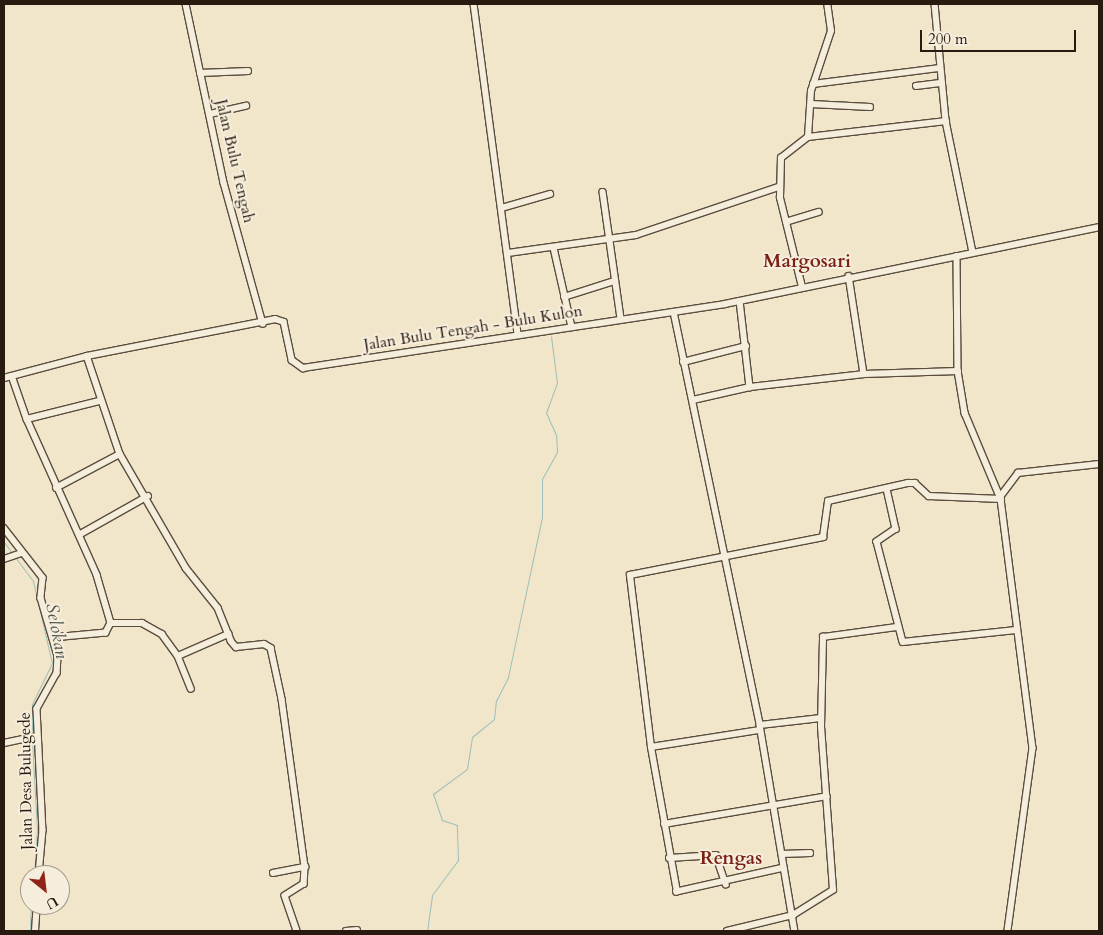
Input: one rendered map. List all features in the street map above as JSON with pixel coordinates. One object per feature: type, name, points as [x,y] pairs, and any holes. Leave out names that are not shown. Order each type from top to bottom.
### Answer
[{"type":"street","name":"Jalan Bulu Tengah","points":[[186,4],[224,183],[263,324]]},
{"type":"street","points":[[474,4],[518,334]]},
{"type":"street","points":[[808,137],[813,84],[831,31],[828,4]]},
{"type":"street","points":[[935,4],[946,121],[973,252]]},
{"type":"street","points":[[813,84],[940,68]]},
{"type":"street","points":[[200,73],[248,71]]},
{"type":"street","points":[[916,86],[942,83]]},
{"type":"street","points":[[811,104],[870,107]]},
{"type":"street","points":[[210,114],[246,106]]},
{"type":"street","points":[[802,287],[779,187],[782,155],[808,137],[946,121]]},
{"type":"street","points":[[508,253],[636,235],[779,187]]},
{"type":"street","points":[[603,192],[607,239],[621,319]]},
{"type":"street","points":[[502,208],[550,194]]},
{"type":"street","points":[[786,222],[819,212]]},
{"type":"street","name":"Jalan Bulu Tengah - Bulu Kulon","points":[[4,378],[87,356],[263,324],[284,322],[292,360],[303,368],[740,301],[849,276],[957,256],[1099,226]]},
{"type":"street","points":[[554,248],[572,327]]},
{"type":"street","points":[[957,256],[958,371],[965,412],[1000,498],[1033,752],[1008,931]]},
{"type":"street","points":[[849,276],[864,374]]},
{"type":"street","points":[[564,297],[614,281]]},
{"type":"street","points":[[740,301],[750,387]]},
{"type":"street","points":[[674,312],[760,728],[795,931]]},
{"type":"street","points":[[683,362],[746,346]]},
{"type":"street","points":[[87,356],[99,385],[99,402],[120,454],[148,496],[186,568],[218,608],[228,634],[236,647],[264,644],[271,648],[282,699],[305,867],[304,884],[285,896],[297,931]]},
{"type":"street","points":[[693,400],[750,387],[864,374],[958,371]]},
{"type":"street","points":[[12,376],[27,419],[56,488],[79,535],[111,623],[106,633],[53,638]]},
{"type":"street","points":[[27,419],[99,402]]},
{"type":"street","points":[[56,488],[120,454]]},
{"type":"street","points":[[1000,498],[1018,473],[1099,464]]},
{"type":"street","points":[[784,868],[680,894],[669,858],[651,747],[630,575],[825,537],[828,501],[912,482],[929,496],[1000,498]]},
{"type":"street","points":[[887,489],[896,529],[878,542],[897,627],[904,643],[1016,630]]},
{"type":"street","points":[[79,535],[148,496]]},
{"type":"street","name":"Jalan Desa Bulugede","points":[[4,528],[20,553],[43,578],[42,598],[53,638],[57,673],[38,706],[37,736],[43,830],[40,865]]},
{"type":"street","points":[[4,559],[20,553]]},
{"type":"street","points":[[111,623],[150,627],[166,639],[178,656],[191,689]]},
{"type":"street","points":[[727,931],[793,915],[834,887],[821,718],[823,637],[897,627]]},
{"type":"street","points":[[178,656],[228,634]]},
{"type":"street","points":[[651,747],[821,718]]},
{"type":"street","points":[[4,742],[37,736]]},
{"type":"street","points":[[664,824],[773,803],[827,796]]},
{"type":"street","points":[[782,854],[810,853]]},
{"type":"street","points":[[669,858],[716,855],[726,884]]},
{"type":"street","points":[[273,873],[305,867]]},
{"type":"street","points":[[35,931],[36,915]]},
{"type":"street","points":[[346,931],[357,930]]},
{"type":"waterway","points":[[427,931],[432,895],[458,860],[457,825],[442,820],[433,794],[467,769],[472,737],[494,719],[496,701],[508,677],[542,517],[542,479],[557,452],[556,435],[546,413],[557,383],[551,336]]},
{"type":"waterway","name":"Selokan","points":[[4,542],[12,553]]},
{"type":"waterway","name":"Selokan","points":[[15,557],[33,581],[52,663],[32,704],[32,730]]},
{"type":"waterway","name":"Selokan","points":[[32,742],[37,830],[35,865]]},
{"type":"waterway","name":"Selokan","points":[[30,931],[31,915]]},
{"type":"district","name":"Margosari","points":[[807,262]]},
{"type":"district","name":"Rengas","points":[[731,859]]}]
